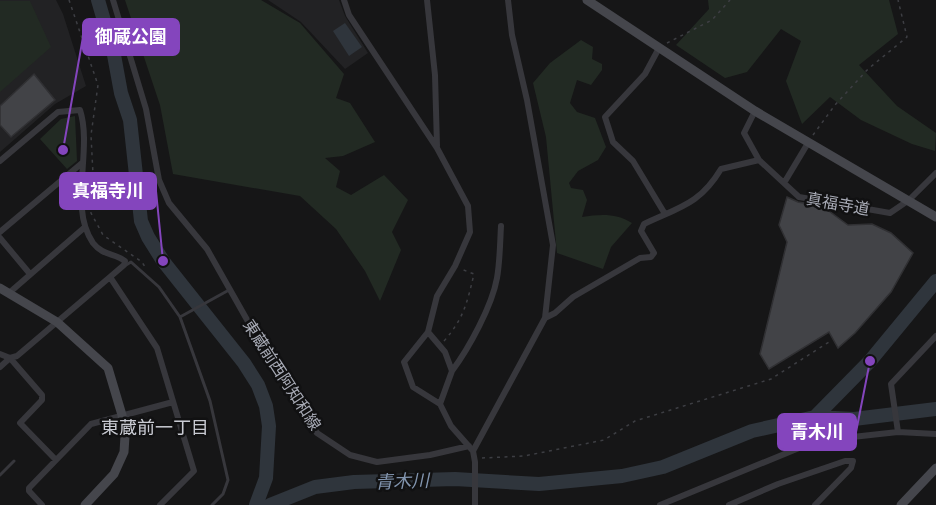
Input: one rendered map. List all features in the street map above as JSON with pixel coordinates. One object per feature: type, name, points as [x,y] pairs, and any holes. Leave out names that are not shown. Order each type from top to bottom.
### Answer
[{"type":"street","name":"東蔵前西阿知和線","points":[[113,0],[147,109],[159,180],[165,196],[183,222],[207,249],[272,364],[317,433],[350,455],[377,462],[471,448]]},
{"type":"street","points":[[344,0],[349,15],[437,148],[468,206],[470,232],[455,266],[437,296],[428,332],[404,362],[413,387],[440,404],[451,426],[471,448],[475,460],[475,505]]},
{"type":"street","points":[[428,0],[435,75],[437,148]]},
{"type":"street","points":[[471,448],[545,318],[553,245],[527,100],[512,35],[508,0]]},
{"type":"street","points":[[587,0],[755,111],[936,217]]},
{"type":"street","points":[[659,48],[645,74],[605,117],[613,142],[633,161],[665,214]]},
{"type":"street","points":[[0,161],[58,112],[77,109],[81,112],[85,134],[82,163],[85,227],[94,244],[105,254],[122,258],[124,261],[124,265],[110,277],[17,356],[10,358],[0,367]]},
{"type":"street","name":"真福寺道","points":[[755,111],[744,133],[759,160],[799,197],[890,213],[909,200]]},
{"type":"street","points":[[784,183],[808,143]]},
{"type":"street","points":[[545,318],[573,297],[640,258],[651,257],[654,253],[641,231],[644,224],[689,204],[710,188],[722,169],[759,160]]},
{"type":"street","points":[[0,232],[82,163]]},
{"type":"street","points":[[909,200],[936,172]]},
{"type":"street","points":[[440,404],[452,371],[467,351],[482,319],[497,279],[501,226]]},
{"type":"street","points":[[85,227],[30,274],[4,291],[57,322],[108,368],[122,415],[125,445],[120,464],[111,478],[85,505]]},
{"type":"street","points":[[0,238],[30,274]]},
{"type":"street","points":[[110,277],[154,341],[194,471],[160,505]]},
{"type":"street","points":[[428,332],[445,352],[452,371]]},
{"type":"street","points":[[898,432],[891,384],[936,336]]},
{"type":"street","points":[[0,354],[10,358],[42,397],[21,421],[21,426],[56,460]]},
{"type":"street","points":[[42,505],[29,491],[29,488],[91,424],[173,402]]},
{"type":"street","points":[[660,505],[816,441],[898,432],[936,434]]},
{"type":"street","points":[[729,505],[778,484],[845,461],[854,461],[851,468],[815,505]]},
{"type":"street","points":[[901,505],[936,468]]},
{"type":"lane","points":[[124,265],[131,262],[159,287],[180,317],[210,401],[228,480],[223,494],[212,505]]},
{"type":"lane","points":[[180,317],[229,290]]},
{"type":"lane","points":[[0,475],[14,461]]},
{"type":"path","points":[[69,0],[98,85],[91,135],[93,174],[91,213],[103,236],[142,262],[148,271]]},
{"type":"path","points":[[659,48],[712,21],[730,0]]},
{"type":"path","points":[[808,143],[835,105],[868,69],[907,37],[898,0]]},
{"type":"path","points":[[440,346],[466,309],[474,274],[455,266]]},
{"type":"path","points":[[475,460],[524,456],[604,440],[635,421],[771,379],[829,342]]},
{"type":"shaded area","points":[[0,0],[56,0],[63,14],[86,86],[55,104],[0,152]]},
{"type":"shaded area","points":[[125,0],[261,0],[300,23],[344,74],[336,98],[350,103],[375,142],[343,156],[325,158],[340,171],[336,187],[351,195],[384,175],[408,200],[392,232],[401,250],[380,301],[365,271],[336,229],[300,196],[173,174],[160,105]]},
{"type":"shaded area","points":[[268,0],[339,0],[345,16],[368,53],[345,69],[301,22]]},
{"type":"shaded area","points":[[708,0],[889,0],[898,34],[859,65],[897,106],[936,133],[935,151],[912,144],[861,120],[830,97],[802,124],[786,81],[801,41],[781,29],[747,72],[725,78],[676,45],[709,9]]},
{"type":"shaded area","points":[[0,1],[30,1],[51,47],[0,92]]},
{"type":"shaded area","points":[[345,23],[362,47],[349,56],[333,31]]},
{"type":"shaded area","points":[[581,40],[593,47],[592,59],[602,64],[602,70],[591,85],[577,80],[570,103],[577,112],[595,118],[606,147],[598,160],[578,171],[569,183],[571,188],[583,190],[587,200],[582,217],[608,215],[620,217],[632,223],[611,247],[603,269],[557,253],[546,137],[533,83],[550,63]]},
{"type":"shaded area","points":[[75,116],[77,161],[67,169],[40,139],[61,119]]},
{"type":"building","points":[[34,74],[55,100],[11,137],[0,125],[0,106]]},
{"type":"building","points":[[787,197],[798,202],[822,206],[848,225],[872,224],[891,233],[913,253],[891,292],[855,333],[838,348],[829,332],[769,369],[760,354],[787,242],[779,225]]},
{"type":"waterway","points":[[98,0],[130,120],[141,221],[163,261],[244,363],[258,385],[266,406],[269,426],[266,478],[256,505]]},
{"type":"waterway","name":"青木川","points":[[270,505],[315,487],[354,482],[455,479],[539,484],[622,476],[663,467],[752,431],[815,417],[870,361],[936,281]]},
{"type":"waterway","points":[[815,417],[854,419],[936,409]]},
{"type":"place","name":"御蔵公園","points":[[63,150]]},
{"type":"place","name":"真福寺川","points":[[163,261]]},
{"type":"place","name":"青木川","points":[[870,361]]},
{"type":"district","name":"東蔵前一丁目","points":[[155,427]]}]
